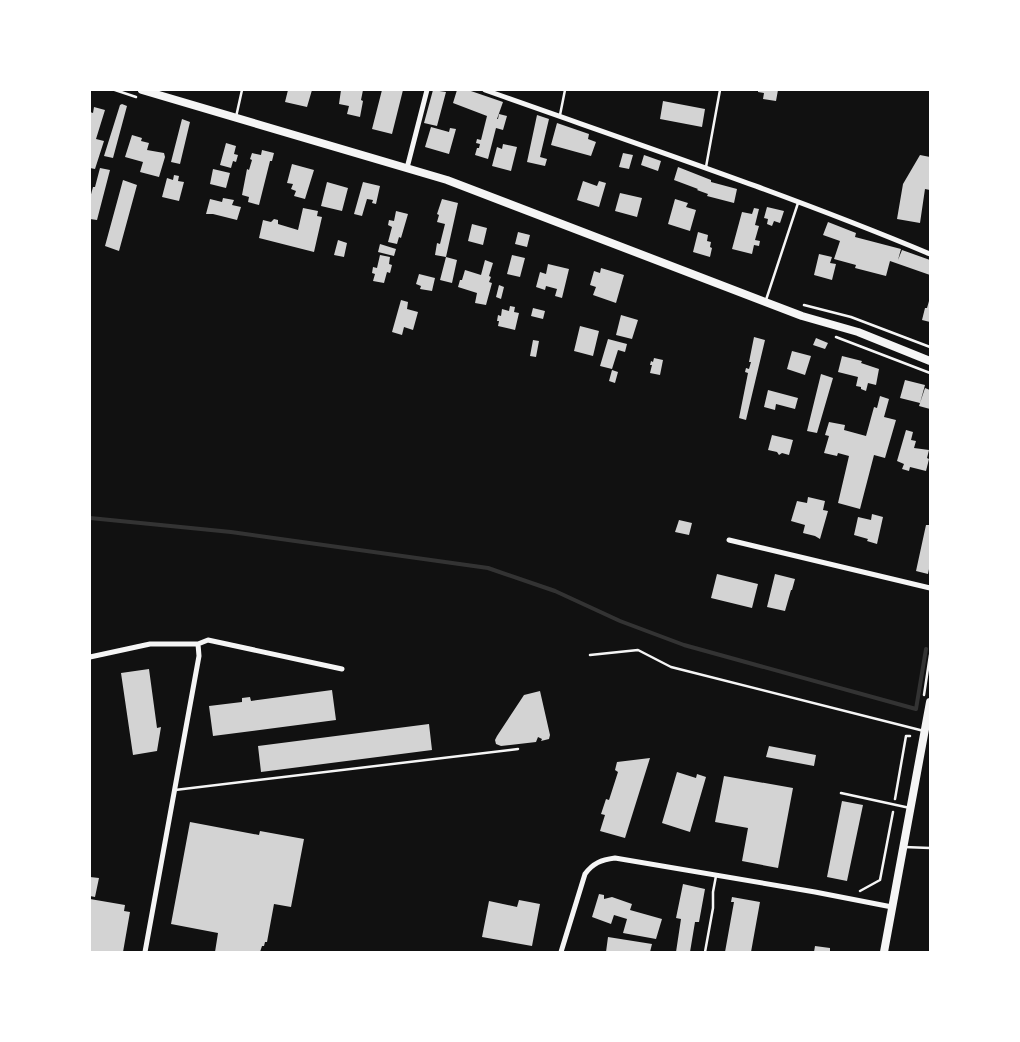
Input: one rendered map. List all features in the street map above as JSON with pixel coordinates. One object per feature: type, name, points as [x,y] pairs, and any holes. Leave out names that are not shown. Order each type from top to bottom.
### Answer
[{"type":"main road","points":[[142,90],[447,180],[802,316],[858,332],[930,361]]},
{"type":"main road","points":[[884,952],[930,702]]},
{"type":"street","points":[[407,168],[427,90]]},
{"type":"street","points":[[485,90],[706,167],[858,224],[930,254]]},
{"type":"street","points":[[729,540],[930,588]]},
{"type":"street","points":[[90,657],[150,644],[198,644],[208,640],[342,669]]},
{"type":"street","points":[[145,952],[199,656],[198,644]]},
{"type":"street","points":[[560,952],[585,874],[596,862],[603,859],[615,858],[892,907]]},
{"type":"lane","points":[[236,118],[242,90]]},
{"type":"lane","points":[[560,116],[565,90]]},
{"type":"lane","points":[[706,167],[720,90]]},
{"type":"lane","points":[[765,302],[799,202]]},
{"type":"lane","points":[[590,655],[638,650],[671,667],[925,732]]},
{"type":"lane","points":[[175,790],[518,749]]},
{"type":"lane","points":[[841,793],[911,808]]},
{"type":"lane","points":[[904,847],[930,848]]},
{"type":"lane","points":[[705,952],[713,908],[712,892],[716,876]]},
{"type":"path","points":[[115,90],[141,99]]},
{"type":"path","points":[[833,336],[930,373]]},
{"type":"path","points":[[853,890],[861,891],[880,880],[906,736],[916,735]]},
{"type":"building","points":[[288,90],[312,90],[307,107],[285,102]]},
{"type":"building","points":[[341,90],[363,90],[360,117],[347,114],[349,106],[339,104]]},
{"type":"building","points":[[382,90],[403,90],[392,134],[372,129]]},
{"type":"building","points":[[433,90],[446,92],[437,126],[424,123]]},
{"type":"building","points":[[457,90],[468,90],[503,102],[497,119],[499,114],[507,116],[503,130],[496,128],[488,159],[475,155],[480,144],[476,143],[477,139],[481,140],[487,116],[453,103]]},
{"type":"building","points":[[758,90],[778,90],[776,101],[763,99],[764,93],[758,92]]},
{"type":"building","points":[[663,101],[705,109],[702,127],[660,119]]},
{"type":"building","points":[[120,105],[127,106],[113,158],[104,156]]},
{"type":"building","points":[[94,107],[105,110],[96,139],[104,141],[95,169],[90,168],[90,112],[93,113]]},
{"type":"building","points":[[537,115],[549,119],[540,157],[547,159],[545,166],[527,162]]},
{"type":"building","points":[[182,119],[190,122],[180,164],[171,162]]},
{"type":"building","points":[[557,123],[589,134],[588,139],[596,142],[591,156],[551,145]]},
{"type":"building","points":[[431,127],[449,132],[450,128],[456,129],[449,154],[425,147]]},
{"type":"building","points":[[132,135],[142,138],[141,141],[149,143],[147,150],[164,153],[165,157],[159,177],[140,172],[143,162],[125,157]]},
{"type":"building","points":[[226,143],[236,146],[234,154],[238,155],[236,162],[233,161],[231,168],[220,165]]},
{"type":"building","points":[[503,144],[517,147],[511,171],[492,166],[497,147],[502,149]]},
{"type":"building","points":[[262,150],[274,153],[272,161],[270,161],[259,205],[248,202],[249,197],[242,195],[247,169],[249,170],[252,160],[250,159],[252,153],[261,155]]},
{"type":"building","points":[[623,153],[633,155],[629,169],[619,167]]},
{"type":"building","points":[[644,155],[661,161],[658,171],[641,165]]},
{"type":"building","points":[[920,155],[930,157],[930,190],[925,189],[920,223],[897,219],[903,184]]},
{"type":"building","points":[[292,164],[314,170],[305,199],[294,196],[296,191],[291,189],[293,184],[287,183]]},
{"type":"building","points":[[678,167],[711,180],[711,182],[737,189],[734,203],[707,196],[708,194],[698,189],[674,180]]},
{"type":"building","points":[[100,168],[110,170],[97,220],[90,219],[90,198]]},
{"type":"building","points":[[213,169],[230,173],[226,188],[210,184]]},
{"type":"building","points":[[174,175],[179,176],[178,181],[184,182],[179,201],[162,197],[167,178],[173,180]]},
{"type":"building","points":[[123,180],[137,185],[119,251],[105,246]]},
{"type":"building","points":[[583,181],[597,186],[599,181],[606,183],[599,207],[577,200]]},
{"type":"building","points":[[327,182],[348,188],[342,211],[321,206]]},
{"type":"building","points":[[363,182],[380,186],[376,204],[372,203],[373,200],[367,199],[362,216],[354,214]]},
{"type":"building","points":[[620,193],[642,198],[637,217],[615,211]]},
{"type":"building","points":[[223,198],[234,200],[232,205],[241,207],[237,220],[206,214],[210,199],[222,202]]},
{"type":"building","points":[[442,199],[458,203],[446,257],[435,255],[437,243],[440,244],[445,224],[437,222],[439,215],[437,214]]},
{"type":"building","points":[[675,199],[688,203],[686,207],[696,210],[690,231],[668,224]]},
{"type":"building","points":[[767,207],[784,211],[780,223],[774,221],[772,226],[767,224],[768,219],[764,218]]},
{"type":"building","points":[[303,208],[318,211],[317,216],[322,217],[314,252],[259,238],[263,220],[271,222],[274,219],[278,220],[278,224],[298,230]]},
{"type":"building","points":[[754,208],[759,209],[755,225],[759,226],[755,240],[760,241],[759,246],[754,245],[752,254],[732,249],[742,212],[752,214]]},
{"type":"building","points":[[396,211],[408,214],[401,238],[399,237],[397,244],[388,242],[392,227],[388,225],[389,220],[394,221]]},
{"type":"building","points":[[828,222],[856,233],[855,237],[901,249],[898,260],[902,250],[930,260],[930,275],[890,261],[886,276],[855,268],[856,265],[834,259],[840,241],[823,235]]},
{"type":"building","points":[[472,224],[487,228],[483,245],[468,241]]},
{"type":"building","points":[[518,232],[530,235],[527,247],[515,244]]},
{"type":"building","points":[[698,232],[708,235],[707,241],[711,242],[710,247],[712,248],[710,257],[693,252]]},
{"type":"building","points":[[338,240],[347,243],[344,257],[334,255]]},
{"type":"building","points":[[380,244],[396,249],[394,256],[378,252]]},
{"type":"building","points":[[819,254],[832,257],[830,263],[836,264],[832,280],[814,275]]},
{"type":"building","points":[[380,255],[390,257],[389,264],[392,265],[390,273],[387,272],[384,283],[373,281],[375,274],[372,273],[373,267],[377,268]]},
{"type":"building","points":[[512,255],[525,258],[520,277],[507,274]]},
{"type":"building","points":[[446,257],[457,260],[452,283],[440,280]]},
{"type":"building","points":[[485,260],[493,263],[489,276],[491,277],[489,282],[492,283],[486,305],[475,303],[477,293],[458,287],[465,270],[481,275]]},
{"type":"building","points":[[548,264],[569,269],[562,298],[555,296],[557,289],[546,286],[545,290],[536,287],[540,272],[546,274]]},
{"type":"building","points":[[601,268],[624,275],[616,303],[593,295],[596,287],[590,285],[594,271],[600,273]]},
{"type":"building","points":[[419,274],[435,278],[432,291],[420,289],[421,286],[416,284]]},
{"type":"building","points":[[499,285],[504,287],[501,299],[496,297]]},
{"type":"building","points":[[401,300],[408,302],[407,309],[418,312],[413,330],[404,327],[402,335],[392,332]]},
{"type":"building","points":[[930,301],[930,322],[922,320]]},
{"type":"building","points":[[510,306],[515,307],[514,312],[519,313],[515,330],[498,326],[498,315],[501,316],[502,309],[509,311]]},
{"type":"building","points":[[533,308],[545,311],[543,319],[531,316]]},
{"type":"building","points":[[621,315],[638,320],[632,339],[616,335]]},
{"type":"building","points":[[580,326],[599,331],[593,356],[574,351]]},
{"type":"building","points":[[754,337],[765,340],[746,420],[739,418],[748,373],[745,372],[746,368],[749,369],[751,362],[749,362]]},
{"type":"building","points":[[816,338],[828,343],[825,349],[813,345]]},
{"type":"building","points":[[608,339],[627,344],[625,352],[618,350],[612,369],[600,366]]},
{"type":"building","points":[[533,340],[539,341],[536,357],[530,356]]},
{"type":"building","points":[[792,351],[811,356],[805,375],[787,369]]},
{"type":"building","points":[[842,356],[862,361],[861,363],[879,369],[876,385],[868,383],[866,391],[856,386],[858,377],[838,372]]},
{"type":"building","points":[[654,358],[663,360],[660,375],[650,373],[651,361],[653,362]]},
{"type":"building","points":[[612,370],[618,372],[615,383],[609,381]]},
{"type":"building","points":[[821,374],[833,378],[817,433],[807,431]]},
{"type":"building","points":[[905,380],[925,385],[920,403],[900,398]]},
{"type":"building","points":[[925,388],[930,390],[930,409],[919,406]]},
{"type":"building","points":[[768,390],[798,398],[795,409],[776,404],[775,410],[764,407]]},
{"type":"building","points":[[880,396],[889,399],[884,417],[896,420],[885,458],[874,455],[860,509],[838,503],[849,456],[838,453],[837,456],[824,453],[829,436],[825,435],[829,422],[845,425],[844,430],[866,436],[874,407],[877,408]]},
{"type":"building","points":[[906,430],[913,432],[911,440],[916,441],[914,448],[929,450],[926,471],[910,467],[909,471],[902,469],[904,464],[897,461]]},
{"type":"building","points":[[772,435],[793,440],[789,455],[782,453],[779,455],[777,452],[768,450]]},
{"type":"building","points":[[808,497],[825,501],[823,510],[828,511],[820,539],[803,533],[805,525],[791,521],[797,501],[807,503]]},
{"type":"building","points":[[872,514],[883,517],[877,544],[854,535],[858,517],[871,520]]},
{"type":"building","points":[[679,520],[692,523],[689,535],[675,532]]},
{"type":"building","points":[[926,525],[930,525],[930,564],[928,574],[916,571]]},
{"type":"building","points":[[717,574],[758,584],[752,608],[711,598]]},
{"type":"building","points":[[775,574],[795,579],[785,611],[767,607]]},
{"type":"building","points":[[149,669],[157,728],[161,727],[157,751],[133,755],[121,673]]},
{"type":"building","points":[[332,690],[336,720],[213,736],[209,706],[242,702],[242,698],[250,697],[251,701]]},
{"type":"building","points":[[540,691],[550,735],[549,739],[541,741],[542,739],[538,737],[536,742],[501,746],[496,744],[497,736],[524,695]]},
{"type":"building","points":[[429,724],[432,750],[261,772],[258,746]]},
{"type":"building","points":[[769,746],[816,755],[814,766],[766,757]]},
{"type":"building","points":[[650,758],[625,838],[600,831],[605,815],[601,814],[606,799],[609,800],[618,772],[615,770],[617,762]]},
{"type":"building","points":[[677,772],[696,778],[697,774],[706,777],[690,832],[662,823]]},
{"type":"building","points":[[724,776],[793,788],[778,868],[742,861],[748,828],[715,822]]},
{"type":"building","points":[[842,801],[863,805],[847,881],[827,877]]},
{"type":"building","points":[[190,822],[259,835],[260,831],[304,839],[291,907],[274,904],[267,942],[262,946],[260,952],[215,952],[218,933],[171,924]]},
{"type":"building","points":[[90,877],[99,878],[95,897],[90,896]]},
{"type":"building","points":[[683,884],[705,889],[699,922],[695,922],[690,952],[676,952],[681,919],[676,918]]},
{"type":"building","points":[[599,894],[604,895],[604,899],[612,897],[632,904],[630,910],[662,919],[656,939],[623,933],[627,919],[614,915],[611,924],[592,917]]},
{"type":"building","points":[[732,897],[760,902],[751,952],[725,952],[734,902],[731,902]]},
{"type":"building","points":[[90,899],[125,905],[124,911],[130,912],[123,952],[90,952]]},
{"type":"building","points":[[519,900],[540,904],[532,946],[482,937],[489,901],[517,907]]},
{"type":"building","points":[[608,937],[652,944],[650,952],[606,952]]},
{"type":"building","points":[[815,946],[830,948],[830,952],[814,952]]},
{"type":"waterway","points":[[90,518],[231,532],[488,568],[555,591],[620,621],[684,645],[916,709],[926,649]]}]
